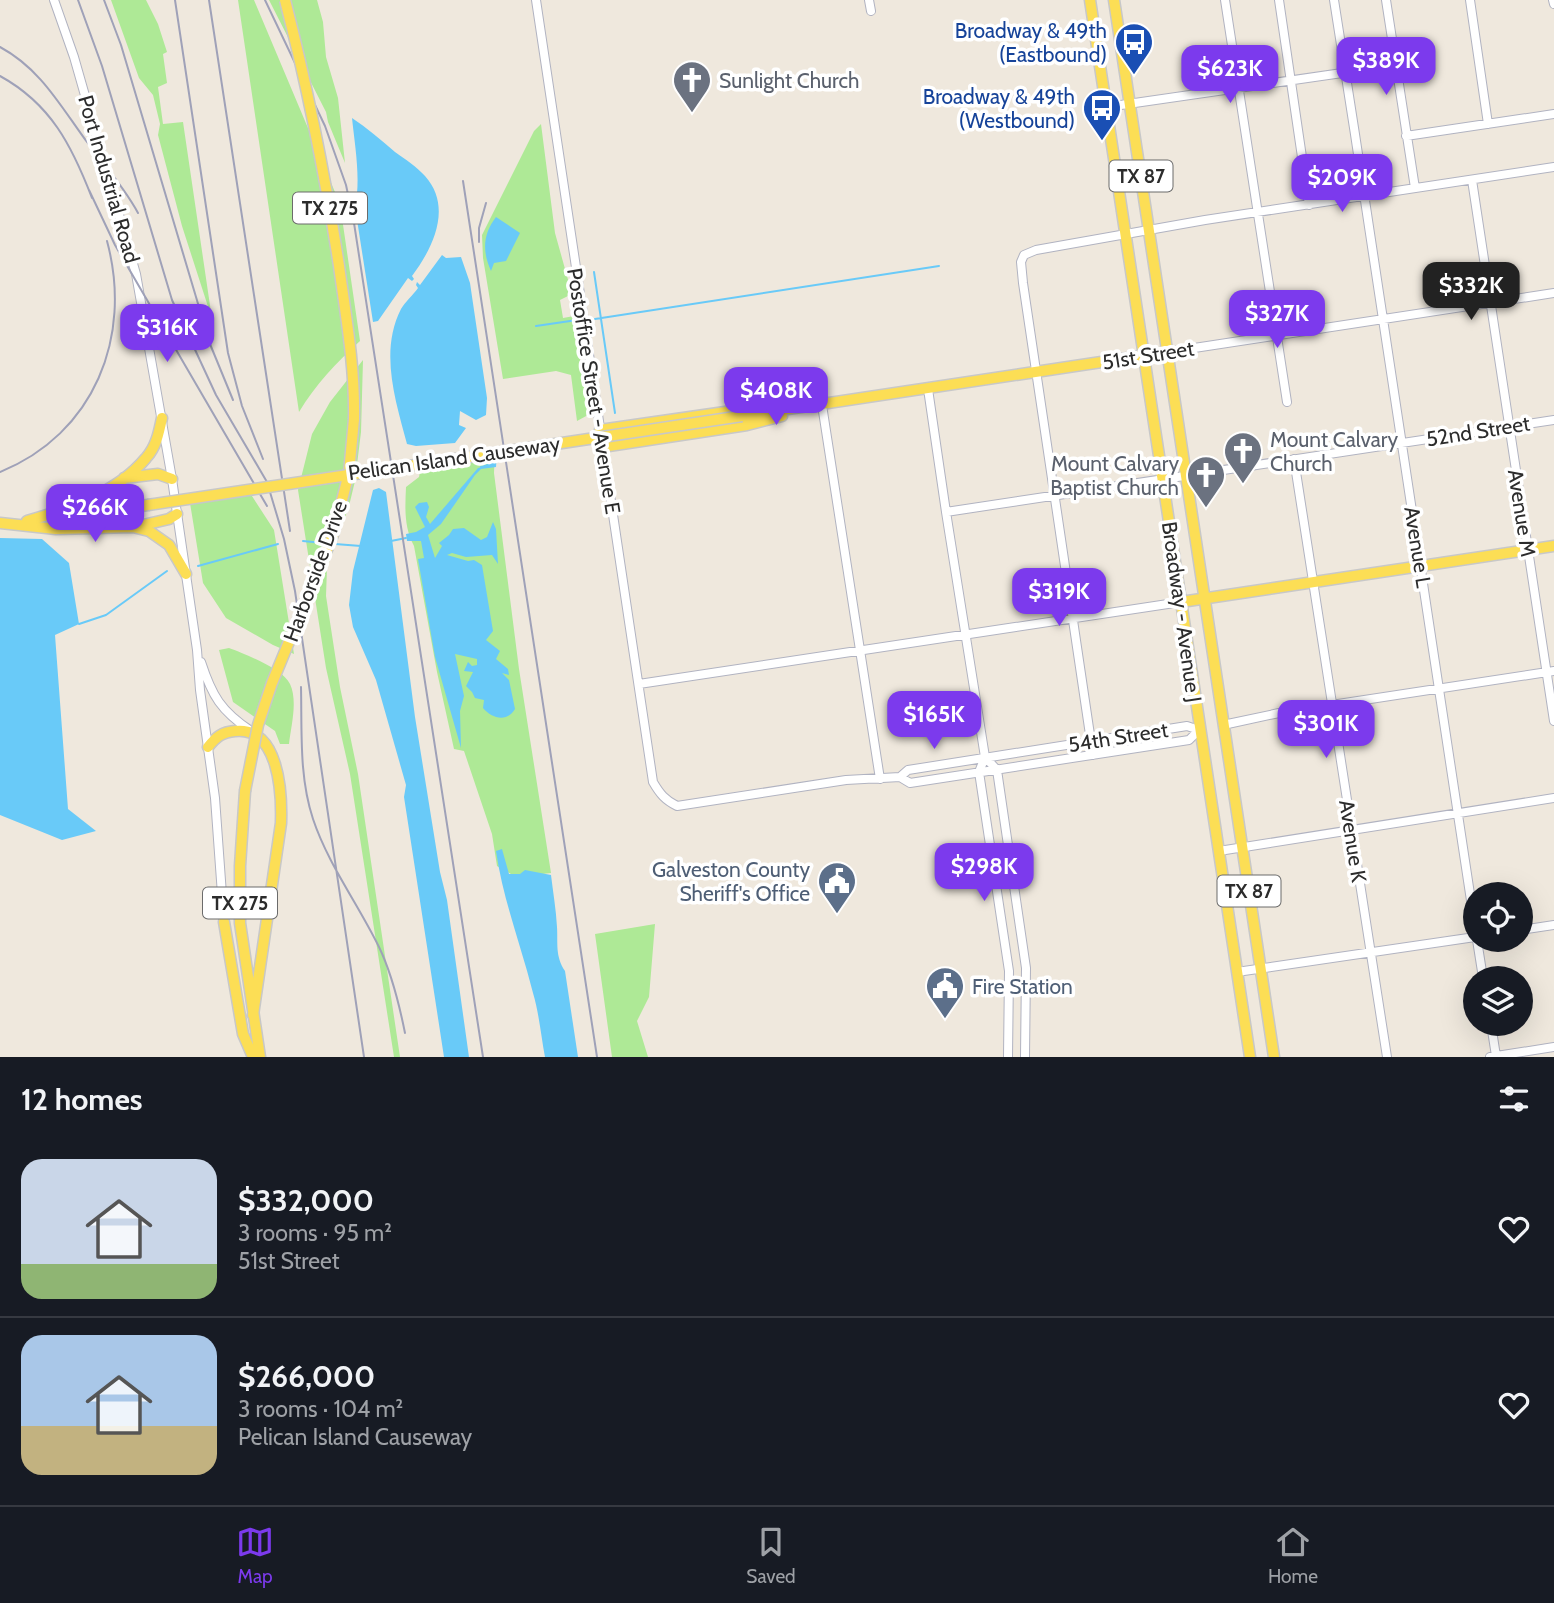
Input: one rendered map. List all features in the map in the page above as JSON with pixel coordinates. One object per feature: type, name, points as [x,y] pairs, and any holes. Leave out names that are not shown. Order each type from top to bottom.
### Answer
[{"type":"main road","name":"Harborside Drive","points":[[260,1057],[240,923],[240,866],[246,791],[257,725],[333,535],[349,473],[355,391],[323,163],[307,85],[285,0]]},
{"type":"main road","name":"Broadway - Avenue J","points":[[1090,0],[1250,1057]]},
{"type":"main road","name":"Broadway - Avenue J","points":[[1114,0],[1274,1057]]},
{"type":"main road","name":"51st Street","points":[[742,416],[1168,352]]},
{"type":"main road","points":[[600,430],[751,407],[805,407]]},
{"type":"main road","points":[[602,447],[747,425],[774,419],[805,407]]},
{"type":"main road","name":"Pelican Island Causeway","points":[[0,522],[78,516],[349,473],[742,416]]},
{"type":"main road","points":[[27,521],[76,506],[124,478],[147,458],[156,442],[162,418]]},
{"type":"main road","points":[[124,478],[158,474],[172,479]]},
{"type":"main road","points":[[0,522],[56,529],[133,527],[169,519],[177,514]]},
{"type":"main road","points":[[133,527],[149,531],[169,545],[186,574]]},
{"type":"main road","points":[[1181,602],[1554,546]]},
{"type":"main road","points":[[1199,730],[1223,725]]},
{"type":"main road","points":[[208,747],[215,737],[225,732],[239,730],[257,734],[276,765],[282,799],[281,823],[253,1015]]},
{"type":"main road","points":[[224,922],[243,1034],[253,1057]]},
{"type":"street","name":"Port Industrial Road","points":[[54,0],[131,250],[162,418],[197,650],[215,798],[224,922]]},
{"type":"street","name":"Postoffice Street - Avenue E","points":[[536,0],[653,782]]},
{"type":"street","points":[[869,0],[871,11]]},
{"type":"street","points":[[1226,0],[1287,402]]},
{"type":"street","points":[[1279,0],[1309,205]]},
{"type":"street","name":"Avenue L","points":[[1334,0],[1366,196],[1468,882]]},
{"type":"street","points":[[1385,0],[1415,188]]},
{"type":"street","points":[[1470,0],[1488,124]]},
{"type":"street","points":[[1107,107],[1347,72],[1357,77],[1385,74],[1394,66]]},
{"type":"street","points":[[1406,136],[1554,114]]},
{"type":"street","points":[[1093,755],[1023,283],[1021,262],[1024,256],[1036,250],[1149,229],[1554,167]]},
{"type":"street","name":"Avenue M","points":[[1472,180],[1528,550],[1550,671],[1554,722]]},
{"type":"street","name":"51st Street","points":[[1168,352],[1554,293]]},
{"type":"street","points":[[928,389],[985,757],[979,772],[1009,971],[1008,1057]]},
{"type":"street","points":[[822,405],[880,779]]},
{"type":"street","name":"52nd Street","points":[[946,512],[1554,420]]},
{"type":"street","name":"Avenue K","points":[[1294,459],[1387,1057]]},
{"type":"street","points":[[639,684],[1181,602]]},
{"type":"street","name":"Port Industrial Road","points":[[197,650],[210,689],[222,708],[257,734]]},
{"type":"street","points":[[1223,725],[1550,671]]},
{"type":"street","name":"54th Street","points":[[653,782],[667,801],[677,806],[846,780],[900,777],[908,770],[1186,726],[1199,730],[1189,740],[910,783],[900,777]]},
{"type":"street","points":[[985,757],[997,770],[1026,968],[1025,1057]]},
{"type":"street","points":[[1219,851],[1554,798]]},
{"type":"street","points":[[995,881],[1012,878]]},
{"type":"street","points":[[1533,928],[1554,925]]},
{"type":"street","points":[[1237,972],[1463,940]]},
{"type":"street","points":[[1009,971],[1026,968]]},
{"type":"street","points":[[1493,1036],[1496,1056]]},
{"type":"street","points":[[1490,1057],[1554,1047]]},
{"type":"green space","points":[[111,0],[146,0],[158,24],[167,52],[163,54],[167,83],[158,87],[163,124],[183,122],[212,319],[182,226],[158,135],[160,124],[153,95],[139,78]]},
{"type":"green space","points":[[238,0],[254,0],[340,204],[360,341],[327,374],[299,412]]},
{"type":"green space","points":[[269,0],[317,0],[323,22],[326,57],[338,98],[345,163],[326,112]]},
{"type":"green space","points":[[541,124],[555,233],[572,294],[560,300],[563,318],[574,316],[588,415],[577,421],[571,375],[556,371],[503,379],[483,258],[482,235],[534,131]]},
{"type":"green space","points":[[363,360],[361,432],[355,481],[327,568],[326,596],[340,687],[358,774],[400,1057],[394,1057],[350,774],[326,668],[298,490],[312,434],[330,402]]},
{"type":"green space","points":[[495,450],[494,473],[519,669],[551,873],[516,877],[497,866],[492,834],[464,751],[454,749],[405,510],[406,487],[419,477],[422,460]]},
{"type":"green space","points":[[250,493],[274,530],[294,654],[226,618],[203,583],[190,503]]},
{"type":"green space","points":[[229,648],[272,668],[290,684],[294,706],[289,744],[280,744],[275,731],[233,702],[219,650]]},
{"type":"green space","points":[[655,924],[649,997],[637,1021],[648,1057],[612,1057],[595,934]]},
{"type":"water","points":[[352,118],[422,173],[433,188],[438,201],[439,214],[433,240],[412,276],[414,279],[412,281],[408,278],[378,321],[373,322],[355,207],[357,174]]},
{"type":"water","points":[[496,217],[520,233],[506,261],[494,263],[491,271],[485,243],[488,230]]},
{"type":"water","points":[[442,255],[446,258],[461,257],[470,283],[487,398],[486,415],[476,420],[460,411],[459,425],[466,428],[455,443],[416,446],[407,444],[398,411],[390,360],[391,342],[401,309],[418,288],[417,282],[420,285]]},
{"type":"water","points":[[497,453],[496,467],[481,469],[475,475],[441,524],[428,535],[435,558],[442,546],[439,543],[453,529],[464,528],[481,540],[487,537],[493,522],[496,529],[498,564],[492,555],[447,555],[474,560],[482,565],[493,631],[486,640],[500,651],[496,659],[508,669],[509,675],[502,673],[509,680],[515,709],[508,716],[499,718],[486,711],[483,708],[484,700],[475,698],[466,686],[473,672],[464,671],[468,662],[472,666],[477,665],[477,659],[455,654],[464,696],[460,711],[461,748],[435,657],[418,559],[424,558],[421,541],[407,541],[406,534],[425,527],[415,507],[419,503],[427,502],[429,507],[426,517],[430,524],[478,468],[490,465],[491,454]]},
{"type":"water","points":[[379,488],[386,492],[415,717],[447,900],[469,1057],[444,1057],[404,797],[406,785],[376,680],[353,627],[349,605],[353,571],[373,490]]},
{"type":"water","points":[[0,538],[42,539],[69,563],[79,624],[55,635],[68,809],[96,831],[62,840],[0,815]]},
{"type":"water","points":[[502,849],[509,874],[520,874],[525,870],[551,875],[558,955],[565,971],[578,1057],[545,1057],[535,1001],[499,869],[496,851]]},
{"type":"waterway","points":[[595,319],[939,266]]},
{"type":"waterway","points":[[594,272],[615,413]]},
{"type":"waterway","points":[[536,326],[577,320]]},
{"type":"waterway","points":[[481,467],[492,464]]},
{"type":"waterway","points":[[391,541],[406,538]]},
{"type":"waterway","points":[[303,541],[323,543]]},
{"type":"waterway","points":[[198,566],[278,544]]},
{"type":"waterway","points":[[335,544],[361,546]]},
{"type":"waterway","points":[[79,624],[106,615],[167,571]]},
{"type":"railway","points":[[78,0],[102,66],[172,300],[216,395],[267,482],[284,539],[295,591],[364,1057]]},
{"type":"railway","points":[[104,0],[121,45],[210,344],[233,400]]},
{"type":"railway","points":[[175,0],[228,353],[242,406],[263,459]]},
{"type":"railway","points":[[209,0],[290,531]]},
{"type":"railway","points":[[265,0],[325,126],[346,185],[354,223],[483,1057]]},
{"type":"railway","points":[[0,47],[39,77],[138,213]]},
{"type":"railway","points":[[0,76],[33,100],[58,128],[92,198]]},
{"type":"railway","points":[[463,181],[597,1057]]},
{"type":"railway","points":[[89,190],[115,245],[267,506]]},
{"type":"railway","points":[[479,242],[479,228],[486,203]]},
{"type":"railway","points":[[0,472],[33,455],[60,433],[82,408],[98,378],[109,346],[114,312],[114,277],[107,241]]},
{"type":"railway","points":[[301,687],[303,770],[313,819],[335,868],[384,957],[405,1033]]},
{"type":"place","name":"Broadway & 49th (Eastbound)","points":[[1134,76]]},
{"type":"place","name":"Sunlight Church","points":[[692,114]]},
{"type":"place","name":"Broadway & 49th (Westbound)","points":[[1102,142]]},
{"type":"place","name":"Mount Calvary Church","points":[[1243,485]]},
{"type":"place","name":"Mount Calvary Baptist Church","points":[[1206,509]]},
{"type":"place","name":"Galveston County Sheriff's Office","points":[[837,915]]},
{"type":"place","name":"Fire Station","points":[[945,1020]]}]
